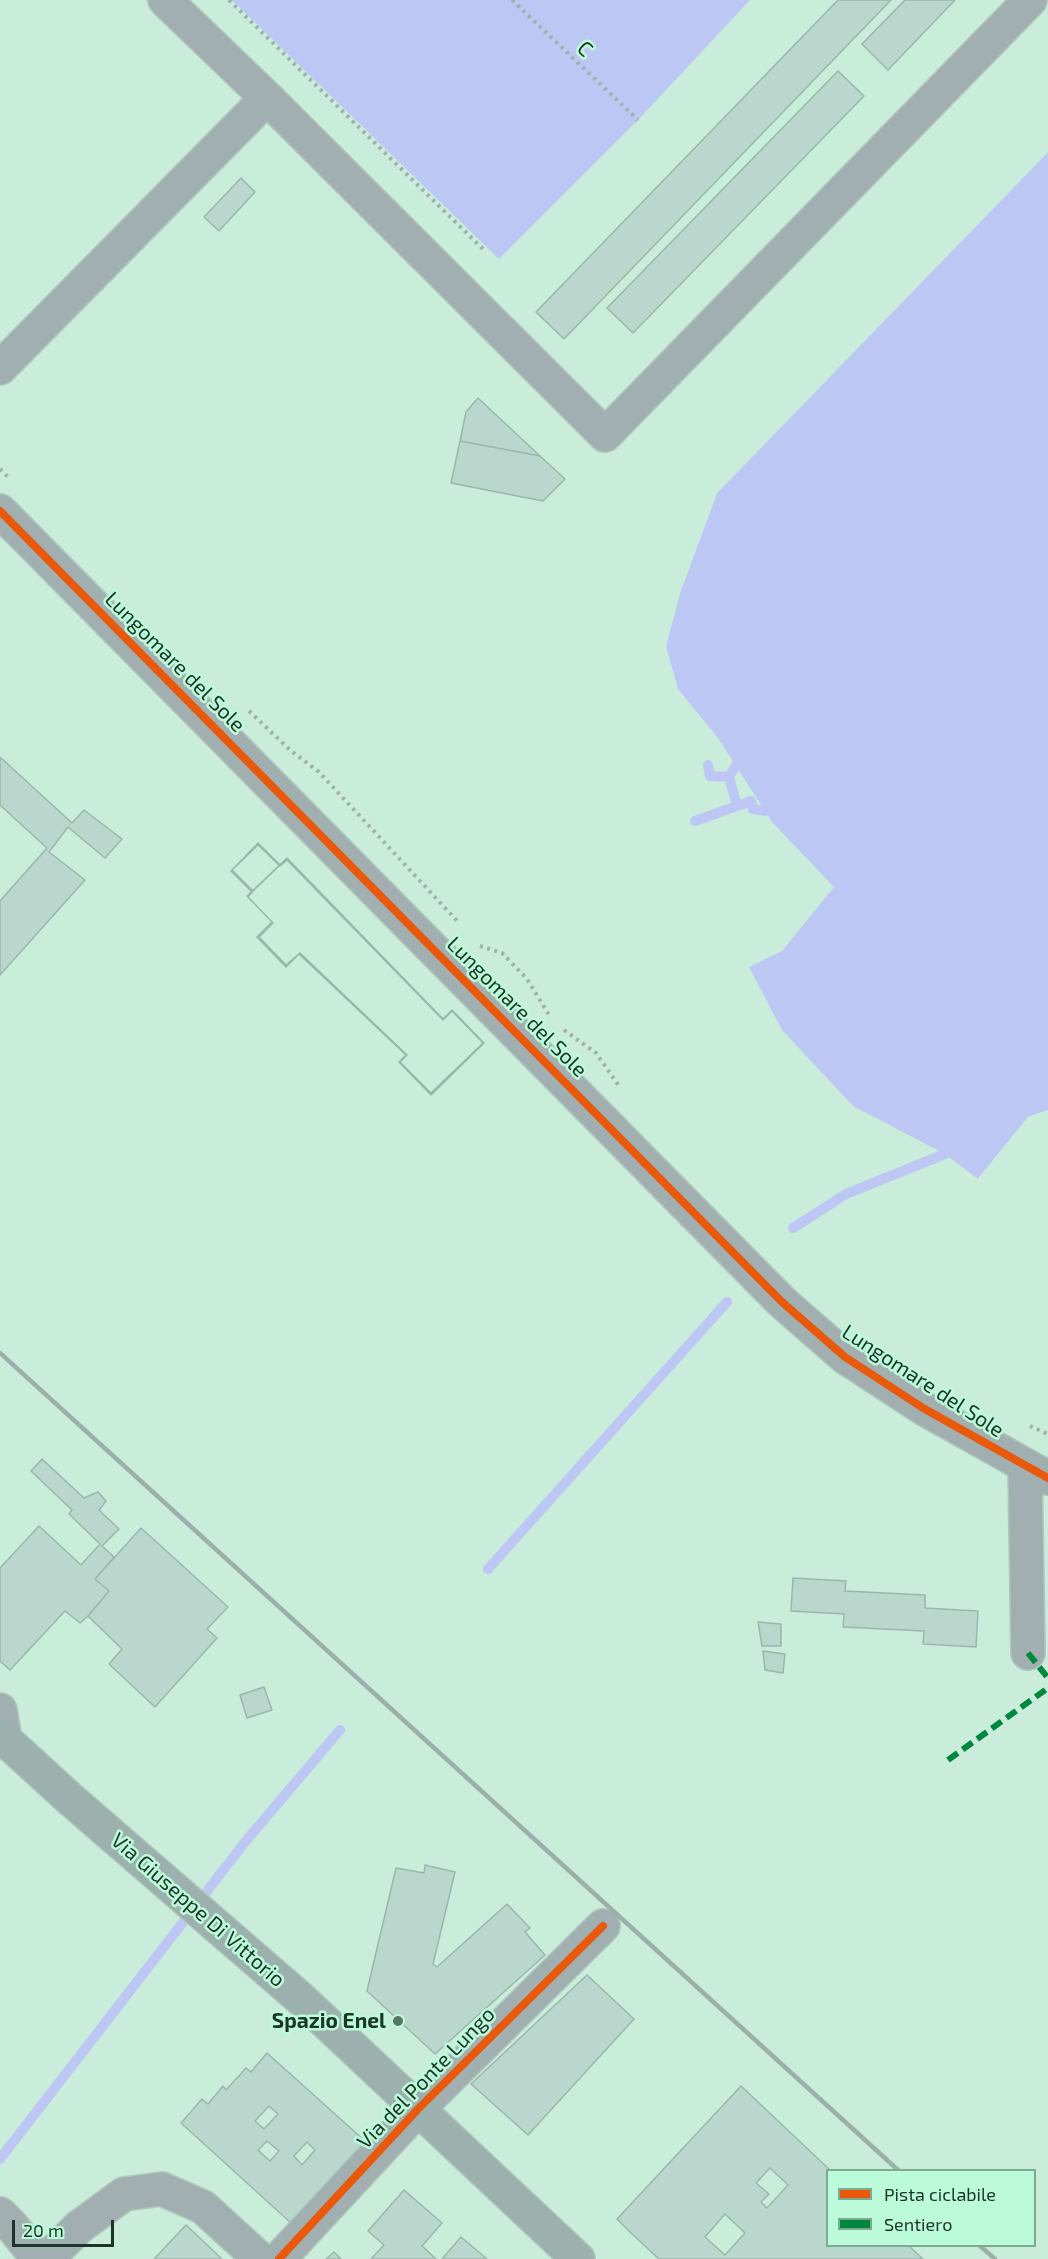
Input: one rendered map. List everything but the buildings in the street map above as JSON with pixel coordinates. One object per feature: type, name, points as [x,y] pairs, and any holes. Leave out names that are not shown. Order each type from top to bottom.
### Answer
[{"type":"main road","name":"Via Giuseppe Di Vittorio","points":[[2,1728],[69,1798],[300,1999],[418,2109],[562,2254]]},
{"type":"street","points":[[165,0],[267,98],[604,435],[1030,0]]},
{"type":"street","points":[[0,368],[267,98]]},
{"type":"street","name":"Lungomare del Sole","points":[[0,511],[782,1302],[844,1357],[923,1408],[1037,1472]]},
{"type":"street","points":[[1028,1653],[1037,1472]]},
{"type":"street","name":"Via del Ponte Lungo","points":[[279,2259],[418,2109],[603,1926]]},
{"type":"street","points":[[46,2259],[79,2227],[124,2194],[162,2189],[203,2207],[260,2259]]},
{"type":"street","points":[[6,2220],[38,2259]]},
{"type":"path","points":[[229,0],[483,249]]},
{"type":"path","points":[[0,469],[9,478]]},
{"type":"path","points":[[247,709],[290,750],[319,772],[464,929]]},
{"type":"path","points":[[472,938],[481,946],[502,953],[527,979],[554,1023]]},
{"type":"path","points":[[562,1029],[596,1053],[620,1088]]},
{"type":"path","points":[[1023,1423],[1048,1434]]},
{"type":"water","points":[[232,0],[750,0],[638,120],[499,259]]},
{"type":"water","points":[[1048,152],[1048,1110],[1028,1117],[978,1179],[945,1154],[853,1106],[782,1030],[749,967],[782,951],[834,887],[772,822],[718,738],[678,689],[666,646],[680,593],[717,493]]},
{"type":"pier","points":[[1048,149],[1048,152],[717,493],[680,593],[666,646],[663,645],[677,592],[715,492]]},
{"type":"pier","points":[[1048,1110],[1048,1113],[1029,1119],[980,1180],[976,1181],[1028,1117]]},
{"type":"waterway","points":[[708,765],[710,776],[729,777],[736,765]]},
{"type":"waterway","points":[[729,777],[737,806]]},
{"type":"waterway","points":[[695,821],[751,801],[753,809],[766,811]]},
{"type":"waterway","points":[[793,1228],[846,1194],[945,1154]]},
{"type":"waterway","points":[[488,1569],[727,1302]]},
{"type":"waterway","points":[[0,2159],[245,1842],[340,1730]]},
{"type":"railway","points":[[0,1353],[897,2169]]},
{"type":"railway","points":[[981,2247],[995,2259]]},
{"type":"marked path","points":[[1028,1653],[1048,1678]]},
{"type":"marked path","points":[[948,1760],[1048,1688]]},
{"type":"cycle path","points":[[0,511],[782,1302],[845,1357],[923,1408],[1048,1478]]},
{"type":"cycle path","points":[[279,2259],[418,2109],[603,1926]]},
{"type":"place","name":"Spazio Enel","points":[[398,2021]]}]
